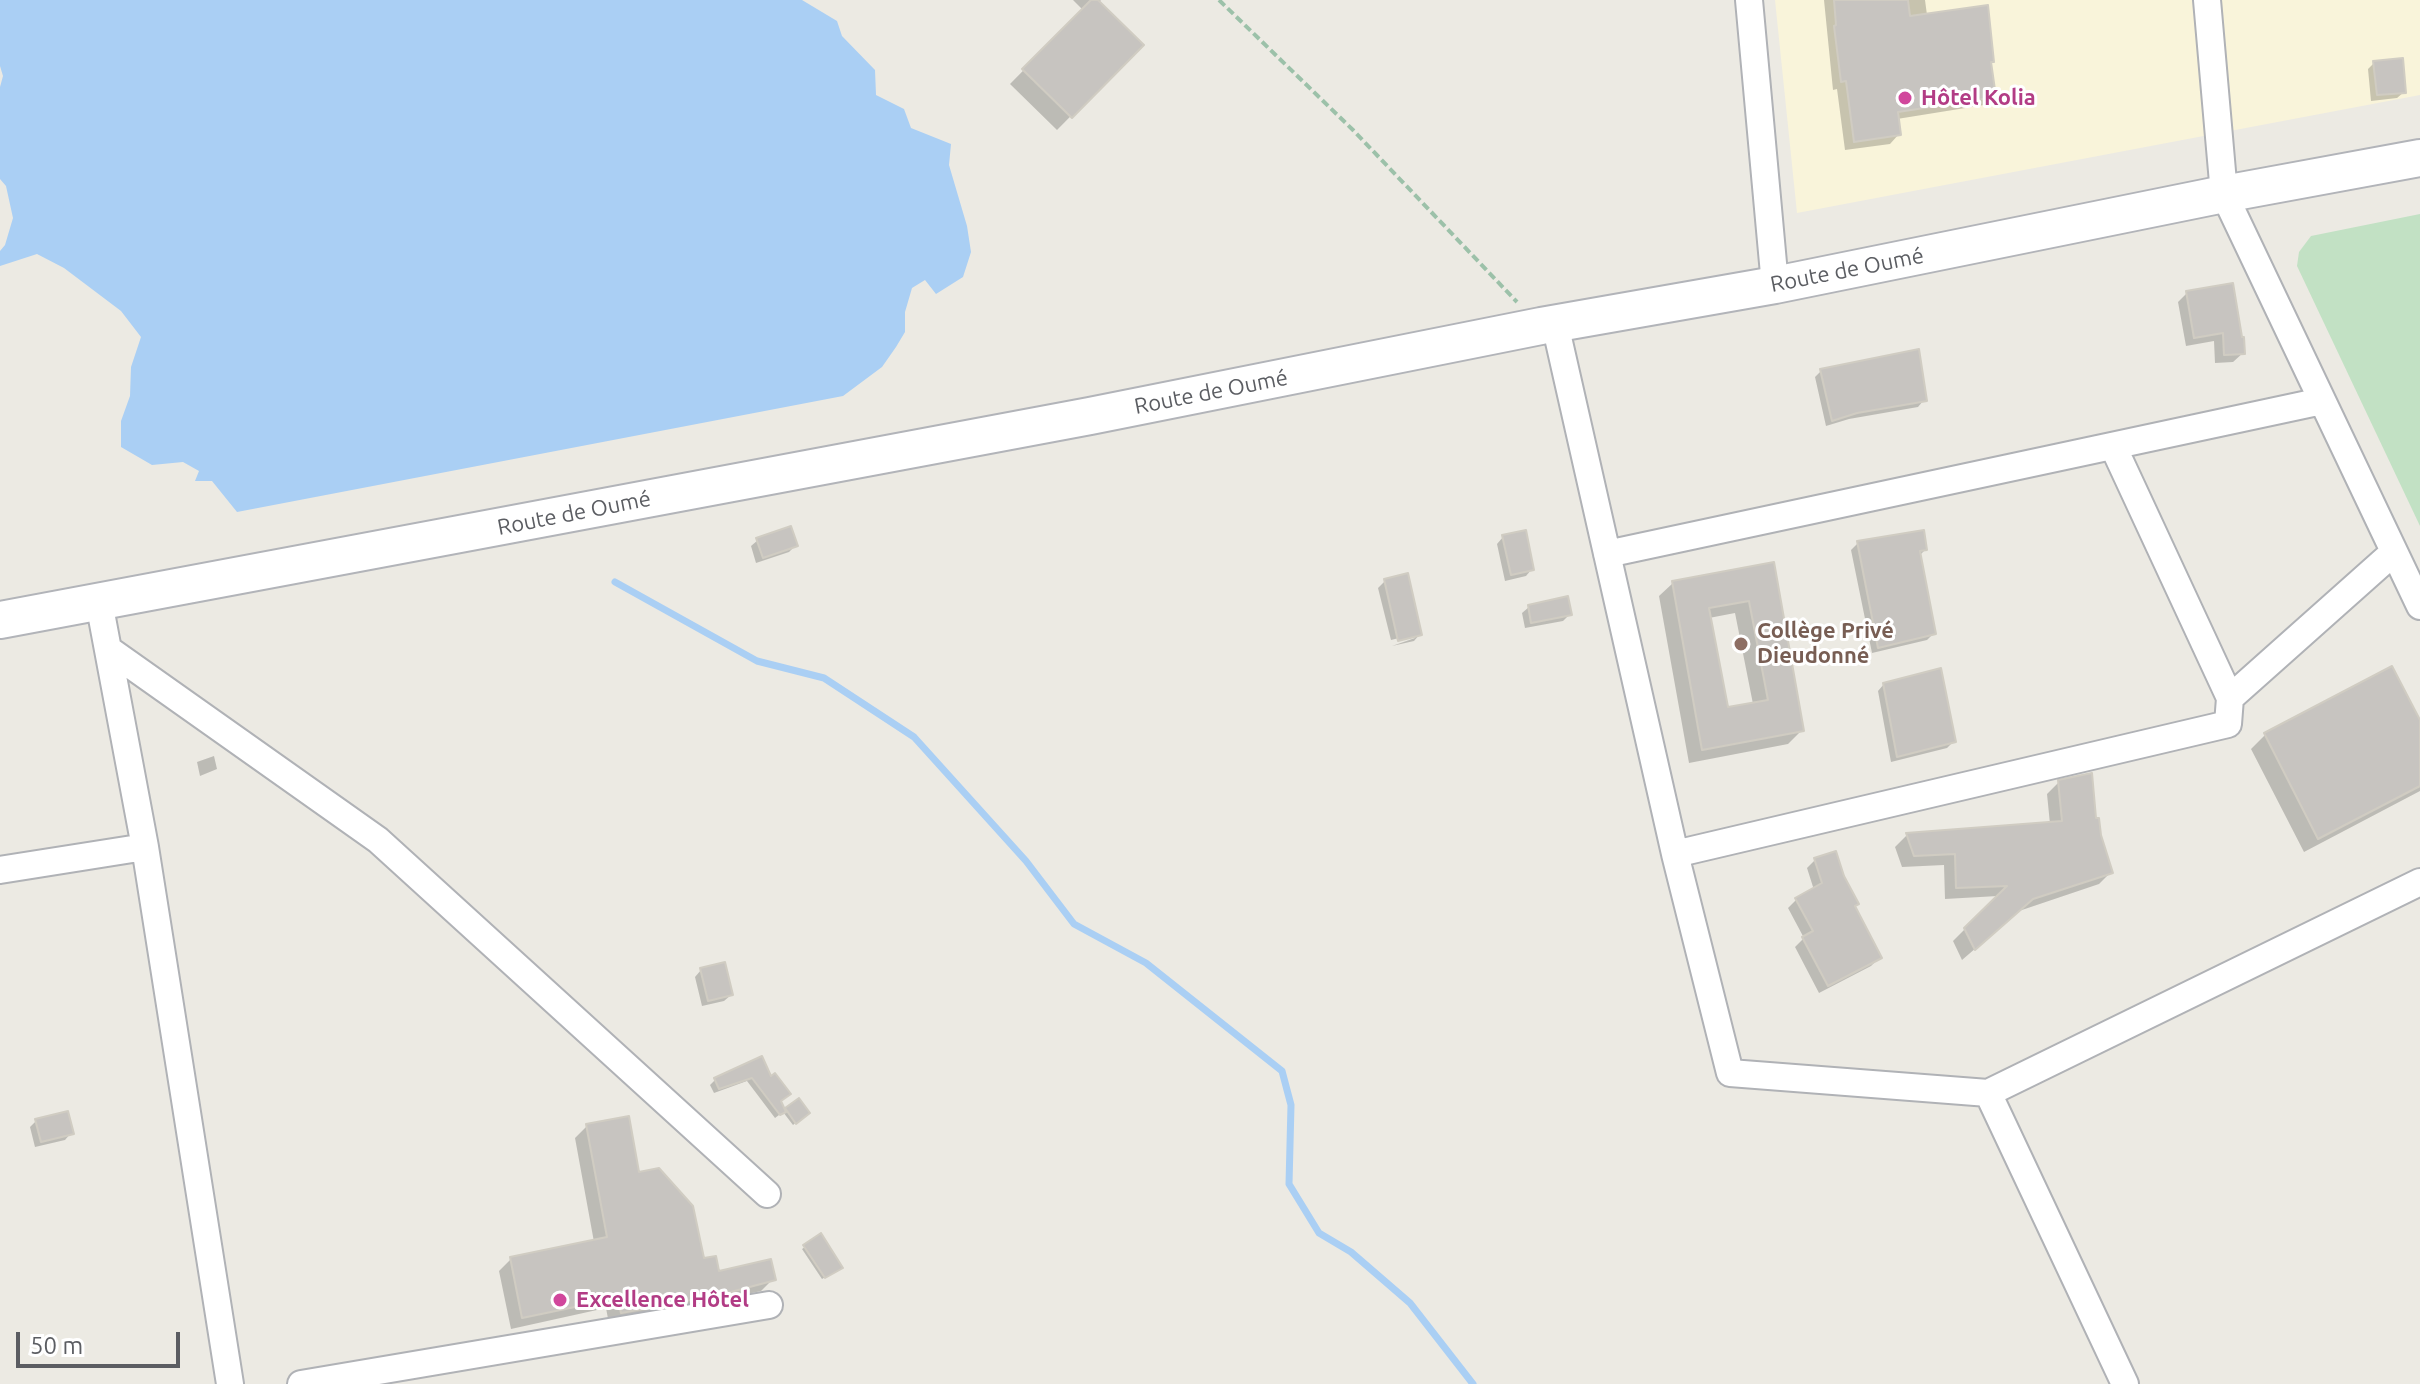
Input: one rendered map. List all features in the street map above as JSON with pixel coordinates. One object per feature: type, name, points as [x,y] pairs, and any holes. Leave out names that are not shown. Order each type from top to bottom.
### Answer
[{"type":"main road","name":"Route de Oumé","points":[[5,616],[99,602],[1090,416],[2420,158]]},
{"type":"street","points":[[1749,0],[1775,285]]},
{"type":"street","points":[[2207,0],[2224,194],[2420,606]]},
{"type":"street","points":[[1548,325],[1607,554],[1675,854],[1730,1073],[1988,1093],[2420,882]]},
{"type":"street","points":[[1607,554],[2322,401]]},
{"type":"street","points":[[1675,854],[2228,724],[2230,698],[2113,446]]},
{"type":"street","points":[[2230,698],[2394,552]]},
{"type":"street","points":[[99,602],[145,847],[230,1384]]},
{"type":"street","points":[[108,649],[378,840],[767,1194]]},
{"type":"street","points":[[0,870],[145,847]]},
{"type":"street","points":[[1988,1093],[2125,1384]]},
{"type":"street","points":[[301,1384],[769,1305]]},
{"type":"path","points":[[1219,0],[1548,325]]},
{"type":"shaded area","points":[[1775,0],[2420,0],[2420,95],[1797,213]]},
{"type":"green space","points":[[2420,214],[2420,526],[2297,266],[2299,252],[2311,236]]},
{"type":"water","points":[[0,0],[802,0],[837,21],[842,36],[875,70],[876,95],[904,109],[911,128],[951,144],[949,165],[967,226],[971,252],[963,277],[936,294],[925,280],[912,288],[905,312],[905,332],[896,347],[882,367],[843,396],[237,512],[212,481],[195,481],[199,471],[183,462],[152,465],[121,447],[121,421],[130,396],[131,367],[141,337],[121,311],[64,268],[37,254],[0,266],[0,251],[5,245],[13,218],[6,186],[0,179],[0,87],[3,76],[0,66]]},
{"type":"building","points":[[1091,0],[1098,0],[1144,45],[1072,118],[1022,69]]},
{"type":"building","points":[[1834,0],[1908,0],[1910,16],[1988,5],[1996,97],[1898,112],[1901,135],[1854,142],[1846,81],[1841,82]]},
{"type":"building","points":[[2403,58],[2406,93],[2377,95],[2373,61]]},
{"type":"building","points":[[2233,283],[2245,354],[2224,355],[2223,333],[2194,338],[2186,291]]},
{"type":"building","points":[[1919,349],[1927,401],[1857,413],[1832,421],[1820,369]]},
{"type":"building","points":[[791,526],[798,546],[763,558],[756,538]]},
{"type":"building","points":[[1526,530],[1534,570],[1511,575],[1502,535]]},
{"type":"building","points":[[1924,530],[1927,550],[1920,551],[1936,634],[1878,648],[1857,541]]},
{"type":"building","points":[[1774,562],[1804,731],[1702,750],[1672,581]],"holes":[[[1749,601],[1768,700],[1728,707],[1709,608]]]},
{"type":"building","points":[[1408,573],[1422,635],[1398,641],[1384,579]]},
{"type":"building","points":[[1568,596],[1572,615],[1531,623],[1528,605]]},
{"type":"building","points":[[2392,666],[2420,720],[2420,786],[2318,839],[2264,733]]},
{"type":"building","points":[[1941,668],[1956,742],[1897,757],[1883,683]]},
{"type":"building","points":[[2092,773],[2096,818],[2099,818],[2113,873],[2033,899],[1975,950],[1964,928],[2007,886],[1956,888],[1955,854],[1914,856],[1906,833],[2062,821],[2058,780]]},
{"type":"building","points":[[1836,851],[1844,876],[1859,904],[1855,906],[1882,958],[1828,986],[1802,937],[1813,931],[1795,898],[1822,883],[1814,858]]},
{"type":"building","points":[[725,962],[733,995],[708,1001],[700,968]]},
{"type":"building","points":[[762,1056],[771,1076],[775,1073],[791,1094],[781,1101],[786,1112],[780,1115],[752,1078],[719,1089],[714,1078]]},
{"type":"building","points":[[799,1098],[810,1113],[796,1124],[785,1108]]},
{"type":"building","points":[[68,1111],[74,1134],[41,1142],[35,1119]]},
{"type":"building","points":[[629,1116],[639,1172],[659,1168],[693,1206],[704,1258],[716,1256],[719,1271],[771,1259],[776,1280],[723,1294],[621,1313],[618,1298],[522,1318],[510,1257],[607,1237],[586,1124]]},
{"type":"building","points":[[821,1233],[843,1268],[825,1278],[803,1245]]},
{"type":"waterway","points":[[615,582],[757,661],[824,678],[914,737],[1026,861],[1074,924],[1146,963],[1282,1071],[1291,1105],[1289,1184],[1319,1233],[1351,1252],[1410,1303],[1473,1384]]},
{"type":"place","name":"Hôtel Kolia","points":[[1905,98]]},
{"type":"place","name":"Collège Privé Dieudonné","points":[[1741,644]]},
{"type":"place","name":"Excellence Hôtel","points":[[560,1300]]}]
